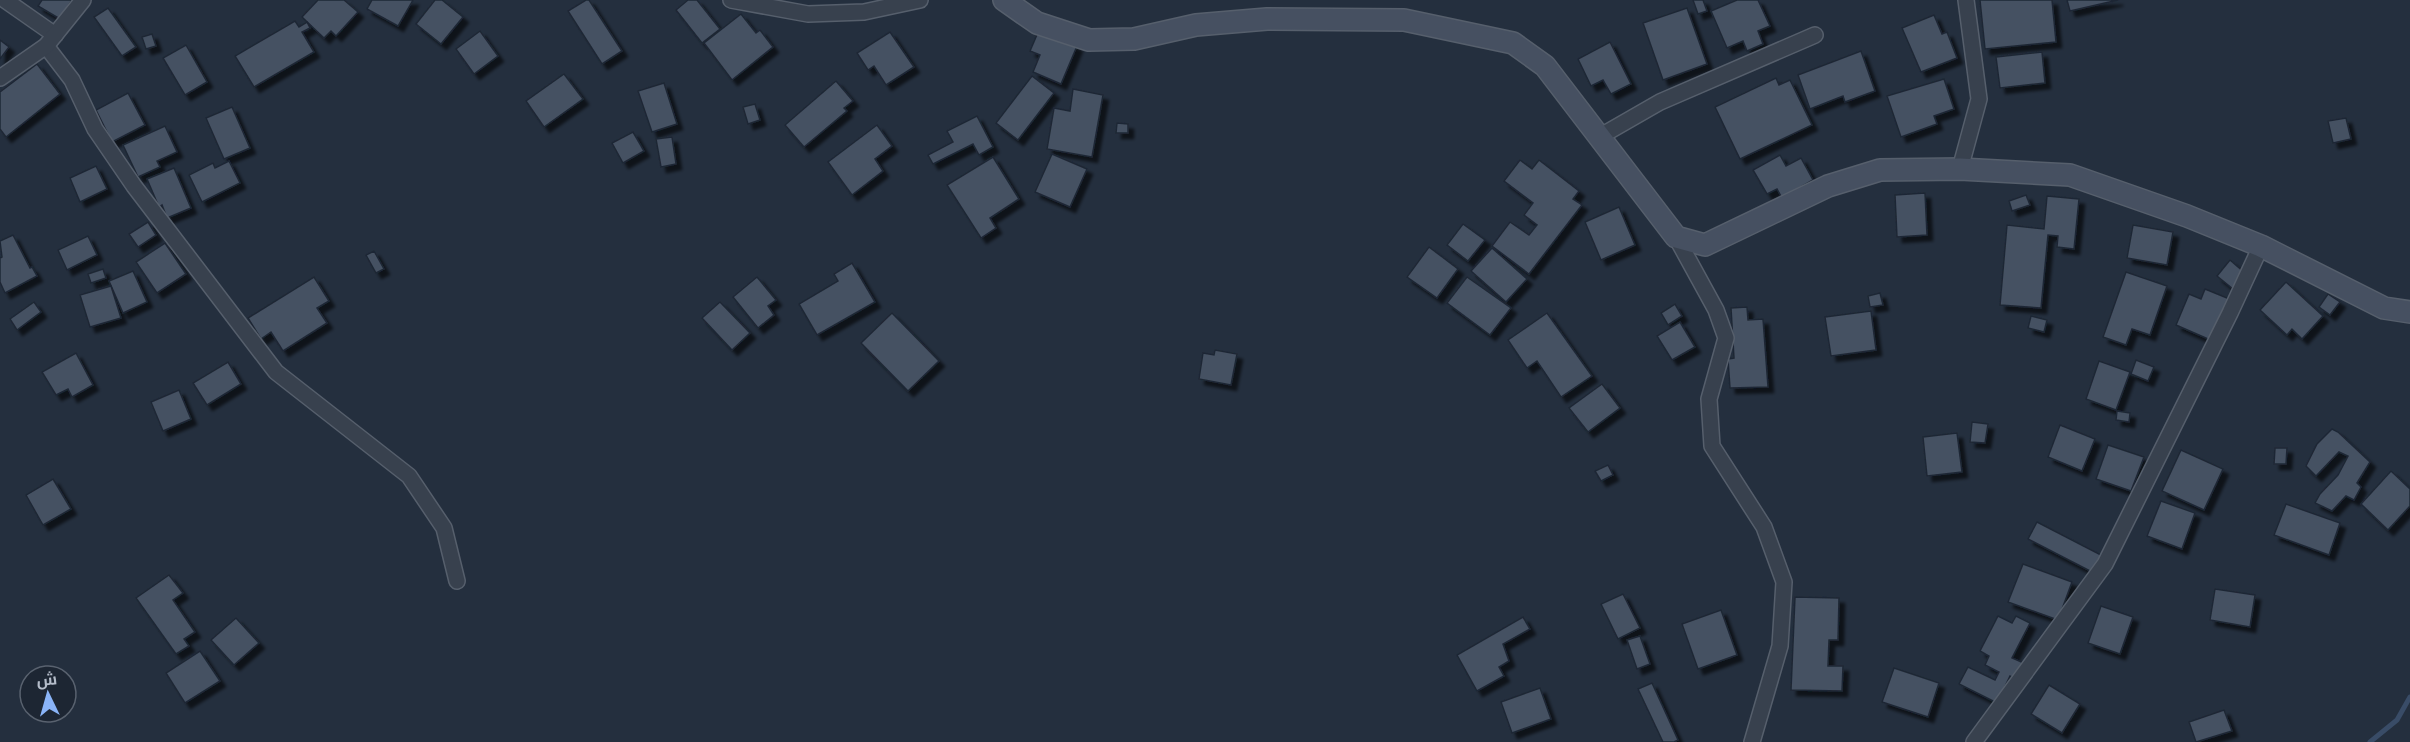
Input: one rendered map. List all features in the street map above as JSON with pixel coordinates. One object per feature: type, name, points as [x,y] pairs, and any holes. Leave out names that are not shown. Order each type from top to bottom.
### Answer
[{"type":"street","points":[[5,0],[51,40],[94,129],[276,372],[409,476],[444,528],[457,580]]},
{"type":"street","points":[[0,78],[51,40],[83,0]]},
{"type":"street","points":[[731,0],[808,14],[864,12],[920,0]]},
{"type":"street","points":[[1004,0],[1037,23],[1089,40],[1134,39],[1196,25],[1279,19],[1404,20],[1513,43],[1545,66],[1676,237],[1716,310],[1726,338],[1709,399],[1712,446],[1764,527],[1784,582],[1780,646],[1752,742]]},
{"type":"street","points":[[1960,169],[1979,99],[1966,0]]},
{"type":"street","points":[[1599,137],[1660,102],[1815,35]]},
{"type":"street","points":[[1676,237],[1705,244],[1828,186],[1880,170],[1960,169],[2070,176],[2187,216],[2261,246],[2384,308],[2410,312]]},
{"type":"street","points":[[1974,742],[2105,564],[2261,246]]},
{"type":"building","points":[[42,0],[72,0],[60,19],[38,6]]},
{"type":"building","points":[[318,0],[344,0],[358,12],[336,36],[331,31],[324,38],[302,17]]},
{"type":"building","points":[[372,0],[413,0],[398,26],[367,9]]},
{"type":"building","points":[[435,0],[442,0],[463,17],[441,44],[416,24]]},
{"type":"building","points":[[589,0],[622,51],[602,64],[568,11]]},
{"type":"building","points":[[688,0],[697,0],[720,29],[702,43],[676,10]]},
{"type":"building","points":[[1693,0],[1703,0],[1707,11],[1698,14]]},
{"type":"building","points":[[1737,0],[1758,0],[1770,26],[1758,31],[1763,44],[1747,51],[1743,41],[1727,48],[1711,11]]},
{"type":"building","points":[[1980,0],[2052,0],[2056,42],[1985,49]]},
{"type":"building","points":[[2067,0],[2118,0],[2070,11]]},
{"type":"building","points":[[108,8],[136,47],[122,56],[94,17]]},
{"type":"building","points":[[1687,8],[1707,64],[1663,80],[1643,23]]},
{"type":"building","points":[[741,14],[756,33],[760,30],[773,47],[732,80],[704,43]]},
{"type":"building","points":[[1934,15],[1942,34],[1947,32],[1957,58],[1921,72],[1902,28]]},
{"type":"building","points":[[295,21],[299,27],[307,22],[310,28],[302,32],[314,52],[254,87],[235,56]]},
{"type":"building","points":[[1039,30],[1077,46],[1061,84],[1033,72],[1040,55],[1030,51]]},
{"type":"building","points":[[480,31],[498,56],[474,74],[456,49]]},
{"type":"building","points":[[890,32],[914,67],[886,85],[874,66],[868,70],[857,53]]},
{"type":"building","points":[[152,34],[156,46],[146,49],[142,37]]},
{"type":"building","points":[[0,40],[9,47],[0,59]]},
{"type":"building","points":[[1610,42],[1631,84],[1611,94],[1603,80],[1591,86],[1578,59]]},
{"type":"building","points":[[186,45],[207,82],[185,95],[163,58]]},
{"type":"building","points":[[1861,51],[1875,91],[1845,102],[1843,96],[1810,109],[1798,75]]},
{"type":"building","points":[[2042,52],[2045,83],[2000,88],[1996,57]]},
{"type":"building","points":[[37,64],[60,94],[6,137],[0,129],[0,92]]},
{"type":"building","points":[[564,74],[583,99],[544,127],[526,101]]},
{"type":"building","points":[[1032,76],[1054,93],[1018,140],[996,123]]},
{"type":"building","points":[[1776,78],[1779,85],[1790,80],[1812,125],[1740,159],[1715,107]]},
{"type":"building","points":[[1944,79],[1954,109],[1934,116],[1937,124],[1901,137],[1887,96]]},
{"type":"building","points":[[836,81],[853,101],[844,108],[847,111],[804,147],[785,125]]},
{"type":"building","points":[[664,83],[677,124],[652,132],[638,91]]},
{"type":"building","points":[[1073,89],[1103,95],[1092,157],[1047,149],[1054,108],[1070,111]]},
{"type":"building","points":[[128,93],[145,125],[112,142],[96,110]]},
{"type":"building","points":[[755,104],[760,120],[748,124],[743,107]]},
{"type":"building","points":[[232,107],[250,148],[224,159],[206,118]]},
{"type":"building","points":[[977,116],[993,147],[979,155],[973,144],[933,164],[928,155],[953,142],[947,131]]},
{"type":"building","points":[[2346,118],[2351,139],[2333,143],[2328,121]]},
{"type":"building","points":[[1117,123],[1128,124],[1128,133],[1116,133]]},
{"type":"building","points":[[877,125],[892,146],[875,159],[883,171],[852,195],[828,162]]},
{"type":"building","points":[[165,126],[177,152],[157,161],[160,167],[138,177],[123,145]]},
{"type":"building","points":[[633,132],[644,151],[623,163],[612,143]]},
{"type":"building","points":[[672,137],[676,164],[661,167],[656,139]]},
{"type":"building","points":[[1052,154],[1087,169],[1070,207],[1035,192]]},
{"type":"building","points":[[1780,155],[1786,166],[1801,158],[1813,180],[1782,198],[1777,189],[1767,194],[1753,170]]},
{"type":"building","points":[[993,157],[1019,199],[990,218],[996,228],[981,238],[947,185]]},
{"type":"building","points":[[1520,160],[1532,169],[1539,160],[1579,191],[1573,199],[1582,205],[1529,274],[1492,246],[1510,222],[1529,235],[1537,225],[1524,215],[1533,203],[1504,181]]},
{"type":"building","points":[[229,161],[240,183],[202,202],[189,175],[213,163],[215,168]]},
{"type":"building","points":[[96,166],[107,189],[80,202],[70,178]]},
{"type":"building","points":[[174,168],[191,208],[167,218],[162,205],[159,207],[147,179]]},
{"type":"building","points":[[1925,193],[1927,235],[1897,237],[1895,195]]},
{"type":"building","points":[[2026,195],[2030,205],[2012,211],[2009,201]]},
{"type":"building","points":[[2047,196],[2079,199],[2074,249],[2057,247],[2058,236],[2048,235],[2041,308],[2000,305],[2007,225],[2044,229]]},
{"type":"building","points":[[1619,207],[1635,245],[1601,260],[1585,222]]},
{"type":"building","points":[[148,222],[156,235],[138,247],[129,234]]},
{"type":"building","points":[[1463,224],[1485,240],[1468,261],[1447,245]]},
{"type":"building","points":[[2133,225],[2173,232],[2167,265],[2127,258]]},
{"type":"building","points":[[13,235],[30,268],[32,267],[37,276],[5,293],[0,282],[0,258],[2,257],[0,241]]},
{"type":"building","points":[[88,236],[97,255],[67,270],[58,250]]},
{"type":"building","points":[[165,243],[186,274],[157,293],[136,262]]},
{"type":"building","points":[[1429,247],[1458,269],[1437,298],[1407,277]]},
{"type":"building","points":[[1492,248],[1527,279],[1506,302],[1471,271]]},
{"type":"building","points":[[374,251],[384,269],[376,273],[366,255]]},
{"type":"building","points":[[2230,260],[2246,274],[2233,289],[2217,276]]},
{"type":"building","points":[[852,263],[875,302],[817,335],[799,304],[838,281],[834,274]]},
{"type":"building","points":[[103,269],[106,278],[91,283],[88,274]]},
{"type":"building","points":[[133,271],[147,302],[123,313],[109,281]]},
{"type":"building","points":[[2126,272],[2167,286],[2150,335],[2132,329],[2126,345],[2103,337]]},
{"type":"building","points":[[314,277],[329,301],[317,308],[327,323],[283,351],[271,332],[261,339],[248,318]]},
{"type":"building","points":[[757,277],[776,300],[768,306],[774,315],[758,328],[733,297]]},
{"type":"building","points":[[1467,277],[1511,308],[1490,335],[1447,303]]},
{"type":"building","points":[[2286,282],[2323,316],[2302,339],[2292,329],[2287,335],[2260,310]]},
{"type":"building","points":[[111,286],[121,318],[90,327],[80,295]]},
{"type":"building","points":[[2205,289],[2232,300],[2215,342],[2176,325],[2189,294],[2201,299]]},
{"type":"building","points":[[1880,293],[1883,305],[1870,307],[1868,296]]},
{"type":"building","points":[[2328,294],[2340,302],[2330,315],[2319,307]]},
{"type":"building","points":[[34,302],[41,312],[17,330],[10,319]]},
{"type":"building","points":[[720,302],[750,333],[732,350],[702,318]]},
{"type":"building","points":[[1675,304],[1682,316],[1668,325],[1661,313]]},
{"type":"building","points":[[1747,307],[1748,320],[1763,319],[1768,387],[1730,388],[1728,359],[1734,358],[1731,308]]},
{"type":"building","points":[[1871,311],[1876,350],[1831,356],[1825,317]]},
{"type":"building","points":[[892,313],[939,361],[908,391],[861,343]]},
{"type":"building","points":[[1547,313],[1592,376],[1561,397],[1537,361],[1527,368],[1508,340]]},
{"type":"building","points":[[2031,316],[2047,320],[2044,332],[2028,328]]},
{"type":"building","points":[[1680,322],[1695,347],[1672,360],[1657,336]]},
{"type":"building","points":[[1215,350],[1237,354],[1231,385],[1199,379],[1203,353],[1214,355]]},
{"type":"building","points":[[76,353],[93,385],[72,397],[68,389],[56,395],[42,372]]},
{"type":"building","points":[[2136,360],[2154,367],[2148,381],[2131,374]]},
{"type":"building","points":[[2099,361],[2130,372],[2116,410],[2086,399]]},
{"type":"building","points":[[228,362],[241,384],[207,405],[193,383]]},
{"type":"building","points":[[1602,384],[1620,408],[1588,432],[1569,408]]},
{"type":"building","points":[[179,390],[191,419],[163,431],[151,402]]},
{"type":"building","points":[[2117,411],[2130,413],[2129,422],[2116,420]]},
{"type":"building","points":[[1972,422],[1988,424],[1985,443],[1970,442]]},
{"type":"building","points":[[2060,425],[2095,439],[2082,471],[2048,457]]},
{"type":"building","points":[[2332,429],[2370,462],[2357,483],[2361,487],[2354,500],[2346,496],[2332,511],[2315,503],[2320,494],[2338,475],[2348,456],[2339,452],[2316,476],[2306,466],[2317,444]]},
{"type":"building","points":[[1957,433],[1962,472],[1927,476],[1923,437]]},
{"type":"building","points":[[2108,445],[2144,457],[2131,491],[2096,479]]},
{"type":"building","points":[[2275,448],[2287,448],[2286,464],[2274,464]]},
{"type":"building","points":[[2181,450],[2223,469],[2204,510],[2162,491]]},
{"type":"building","points":[[1608,465],[1613,475],[1601,481],[1595,471]]},
{"type":"building","points":[[2391,471],[2410,489],[2410,506],[2388,530],[2361,504]]},
{"type":"building","points":[[53,479],[71,509],[43,525],[26,495]]},
{"type":"building","points":[[2161,501],[2195,513],[2182,549],[2147,536]]},
{"type":"building","points":[[2286,504],[2340,523],[2329,555],[2274,535]]},
{"type":"building","points":[[2037,522],[2101,555],[2092,572],[2028,539]]},
{"type":"building","points":[[2023,564],[2072,582],[2058,620],[2008,602]]},
{"type":"building","points":[[169,575],[183,593],[173,600],[195,632],[184,639],[189,646],[176,654],[136,598]]},
{"type":"building","points":[[2215,589],[2255,595],[2250,627],[2210,620]]},
{"type":"building","points":[[1623,594],[1640,628],[1618,639],[1601,604]]},
{"type":"building","points":[[1795,597],[1839,598],[1838,640],[1829,640],[1828,666],[1843,666],[1842,691],[1791,690]]},
{"type":"building","points":[[2101,606],[2133,617],[2120,654],[2088,643]]},
{"type":"building","points":[[1721,610],[1737,655],[1698,669],[1682,624]]},
{"type":"building","points":[[1998,616],[2012,623],[2016,616],[2030,623],[2012,658],[2026,664],[2018,680],[2010,676],[1997,703],[1959,684],[1968,667],[1995,680],[1999,672],[1985,665],[1989,656],[1980,651]]},
{"type":"building","points":[[1523,617],[1530,629],[1503,644],[1509,661],[1499,667],[1504,676],[1477,691],[1457,655]]},
{"type":"building","points":[[236,618],[259,643],[234,665],[211,640]]},
{"type":"building","points":[[1640,636],[1650,664],[1637,669],[1627,640]]},
{"type":"building","points":[[200,651],[220,681],[185,703],[166,673]]},
{"type":"building","points":[[1894,668],[1939,683],[1928,717],[1882,702]]},
{"type":"building","points":[[1652,683],[1678,740],[1674,742],[1663,742],[1638,689]]},
{"type":"building","points":[[2049,685],[2080,704],[2062,733],[2031,714]]},
{"type":"building","points":[[1540,688],[1551,719],[1512,733],[1501,702]]},
{"type":"building","points":[[2224,710],[2232,731],[2196,742],[2189,722]]},
{"type":"waterway","points":[[2370,742],[2397,720],[2410,697]]}]
